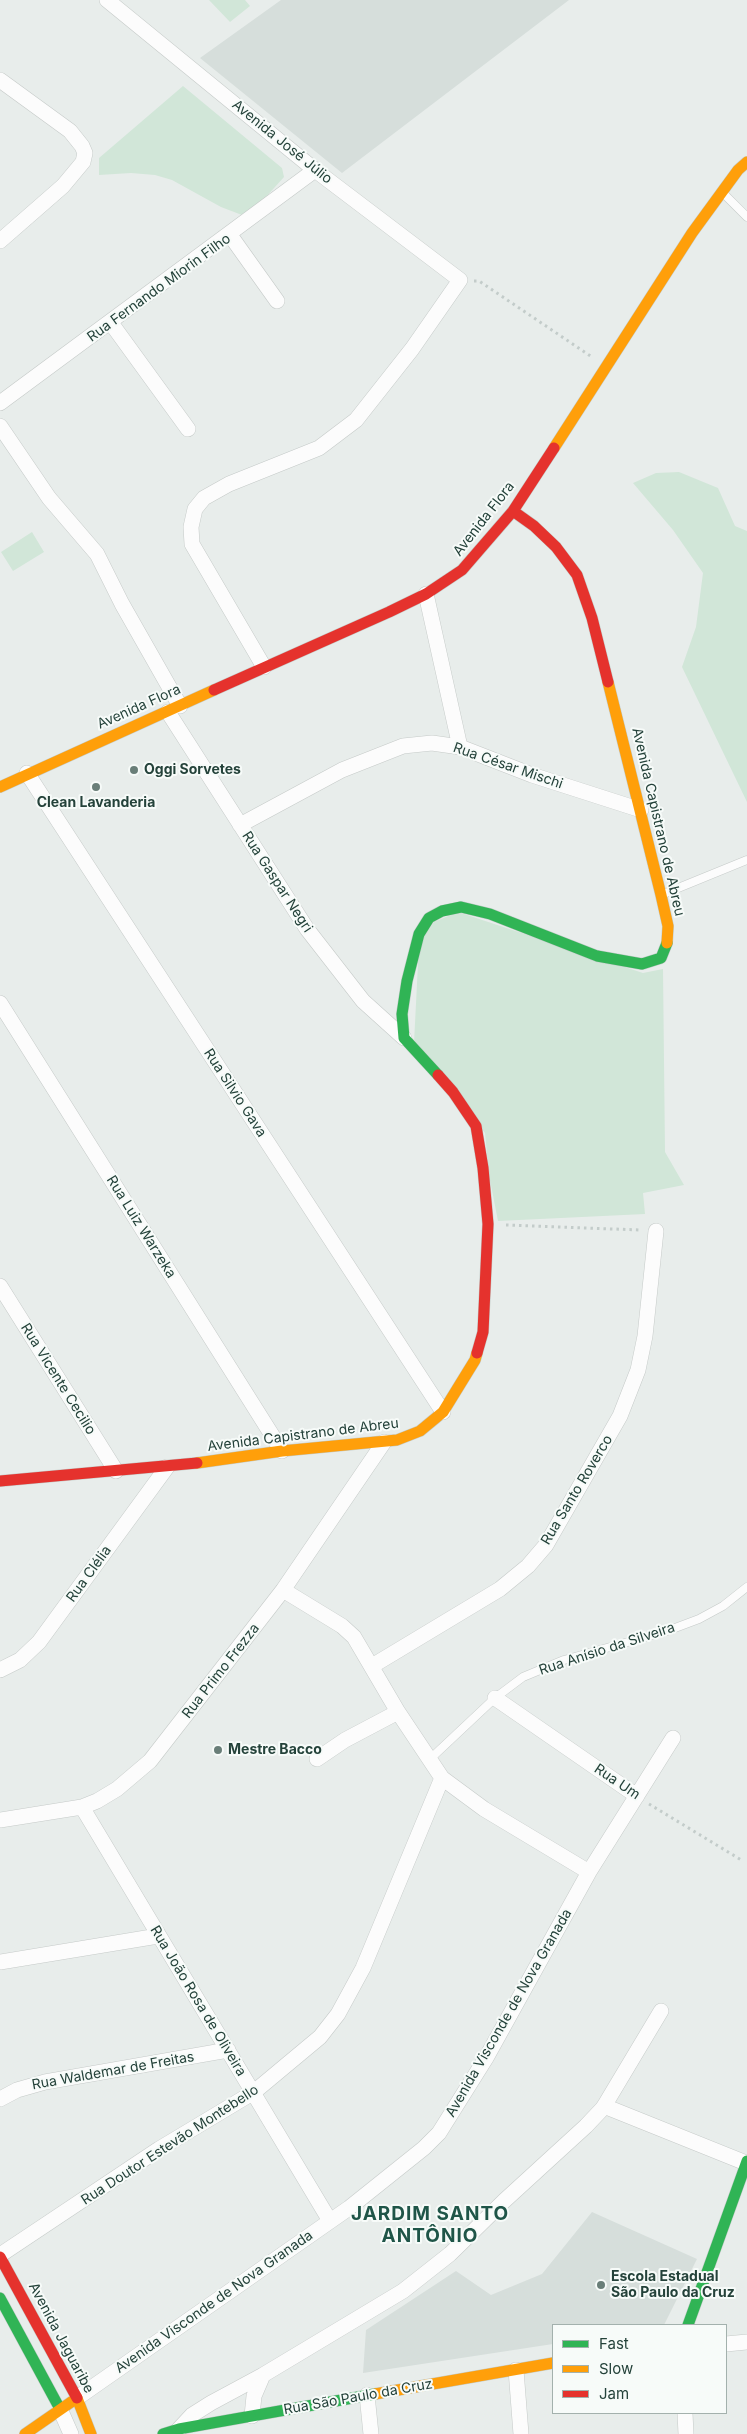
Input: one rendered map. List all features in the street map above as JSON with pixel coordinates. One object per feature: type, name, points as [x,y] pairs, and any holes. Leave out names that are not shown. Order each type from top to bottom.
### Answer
[{"type":"street","name":"Avenida José Júlio","points":[[107,0],[315,170],[460,280]]},
{"type":"street","points":[[0,80],[70,131],[85,153],[83,162],[63,186],[0,241]]},
{"type":"street","name":"Avenida Flora","points":[[0,787],[27,773],[174,709],[426,594],[462,570],[513,511],[692,233],[747,162]]},
{"type":"street","name":"Rua Fernando Miorin Filho","points":[[0,403],[230,235],[315,170]]},
{"type":"street","points":[[230,235],[276,301]]},
{"type":"street","points":[[264,667],[192,544],[191,527],[195,509],[204,498],[229,484],[319,448],[356,420],[412,349],[460,280]]},
{"type":"street","points":[[111,323],[188,429]]},
{"type":"street","name":"Rua Gaspar Negri","points":[[0,426],[49,498],[98,554],[174,709],[240,826],[306,929],[363,1001],[404,1038]]},
{"type":"street","name":"Avenida Capistrano de Abreu","points":[[0,1481],[167,1467],[282,1451],[384,1442],[420,1431],[442,1412],[468,1374],[479,1348],[485,1302],[488,1224],[476,1126],[454,1092],[404,1038],[402,1014],[407,981],[419,934],[429,918],[442,911],[461,907],[490,914],[597,956],[642,964],[661,958],[668,947],[668,926],[641,810],[592,618],[577,575],[556,546],[534,526],[513,511]]},
{"type":"street","points":[[426,594],[460,747]]},
{"type":"street","name":"Rua César Mischi","points":[[240,826],[342,770],[403,746],[432,743],[460,747],[532,775],[641,810]]},
{"type":"street","name":"Rua Silvio Gava","points":[[27,773],[442,1412]]},
{"type":"street","name":"Rua Luiz Warzeka","points":[[0,1002],[282,1451]]},
{"type":"street","name":"Rua Santo Roverco","points":[[372,1666],[500,1589],[528,1566],[546,1545],[620,1416],[638,1370],[645,1336],[656,1231]]},
{"type":"street","name":"Rua Vicente Cecilio","points":[[0,1286],[116,1472]]},
{"type":"street","name":"Rua Primo Frezza","points":[[0,1820],[82,1807],[111,1793],[150,1761],[283,1590],[384,1442]]},
{"type":"street","name":"Rua Clélia","points":[[0,1670],[20,1660],[39,1642],[167,1467]]},
{"type":"street","points":[[283,1590],[321,1612],[349,1632],[372,1666],[398,1712],[442,1778],[484,1809],[589,1872]]},
{"type":"street","name":"Rua Um","points":[[495,1698],[637,1796]]},
{"type":"street","points":[[316,1759],[345,1740],[398,1712]]},
{"type":"street","name":"Avenida Visconde de Nova Granada","points":[[24,2434],[330,2221],[424,2148],[439,2133],[486,2058],[589,1872],[673,1738]]},
{"type":"street","name":"Rua Doutor Estevão Montebello","points":[[0,2256],[159,2149],[254,2092],[320,2037],[338,2014],[363,1968],[442,1778]]},
{"type":"street","name":"Rua João Rosa de Oliveira","points":[[82,1807],[330,2221]]},
{"type":"street","points":[[0,1962],[158,1936]]},
{"type":"street","points":[[180,2429],[192,2415],[263,2376],[403,2290],[450,2254],[510,2195],[586,2126],[604,2106],[661,2011]]},
{"type":"street","name":"Rua Waldemar de Freitas","points":[[0,2099],[17,2090],[45,2082],[228,2050]]},
{"type":"street","points":[[604,2106],[747,2162],[688,2324]]},
{"type":"street","name":"Avenida Jaguaribe","points":[[0,2256],[77,2398],[91,2434]]},
{"type":"street","points":[[0,2298],[71,2434]]},
{"type":"street","points":[[727,2344],[747,2342]]},
{"type":"street","name":"Rua São Paulo da Cruz","points":[[163,2434],[180,2429],[367,2395],[552,2364]]},
{"type":"street","points":[[516,2370],[521,2434]]},
{"type":"street","points":[[252,2416],[254,2396],[263,2376]]},
{"type":"street","points":[[367,2395],[370,2434]]},
{"type":"street","points":[[685,2414],[686,2434]]},
{"type":"lane","points":[[722,192],[747,217]]},
{"type":"lane","points":[[661,895],[747,860]]},
{"type":"lane","name":"Rua Anísio da Silveira","points":[[429,1760],[495,1698],[523,1678],[549,1666],[667,1631],[698,1619],[723,1606],[747,1587]]},
{"type":"path","points":[[460,280],[478,281],[605,366]]},
{"type":"path","points":[[488,1224],[656,1231]]},
{"type":"path","name":"Rua Um","points":[[637,1796],[743,1861]]},
{"type":"shaded area","points":[[281,0],[569,0],[342,173],[200,58]]},
{"type":"shaded area","name":"Escola Estadual São Paulo da Cruz","points":[[592,2212],[697,2259],[664,2324],[552,2324],[552,2344],[363,2373],[366,2330],[456,2271],[491,2295],[542,2274]]},
{"type":"green space","points":[[209,0],[245,0],[250,6],[230,22]]},
{"type":"green space","points":[[183,86],[282,168],[284,177],[265,198],[242,215],[221,207],[172,180],[155,175],[131,173],[99,175],[99,158]]},
{"type":"green space","points":[[679,472],[718,488],[735,526],[747,531],[747,802],[682,667],[696,627],[703,573],[673,530],[633,483],[656,473]]},
{"type":"green space","points":[[32,532],[44,552],[13,571],[1,552]]},
{"type":"green space","points":[[458,912],[643,973],[663,969],[665,1152],[684,1185],[643,1193],[645,1214],[498,1221],[489,1175],[485,1133],[414,1043],[419,944],[434,922]]},
{"type":"traffic: fast","points":[[438,1075],[404,1038],[402,1014],[407,981],[419,934],[429,918],[442,911],[461,907],[490,914],[597,956],[642,964],[661,958],[667,943]]},
{"type":"traffic: fast","points":[[688,2324],[747,2161]]},
{"type":"traffic: fast","points":[[0,2298],[60,2409]]},
{"type":"traffic: fast","points":[[163,2434],[179,2429],[375,2394]]},
{"type":"traffic: slow","points":[[554,448],[692,233],[738,170],[747,162]]},
{"type":"traffic: slow","points":[[608,682],[661,895],[668,926],[667,943]]},
{"type":"traffic: slow","points":[[0,787],[214,690]]},
{"type":"traffic: slow","points":[[197,1463],[282,1451],[397,1440],[420,1431],[443,1412],[475,1360],[477,1353]]},
{"type":"traffic: slow","points":[[375,2394],[552,2363]]},
{"type":"traffic: slow","points":[[25,2434],[77,2398],[91,2434]]},
{"type":"traffic: jam","points":[[214,690],[389,612],[426,594],[462,570],[513,511],[554,448]]},
{"type":"traffic: jam","points":[[513,511],[534,526],[556,547],[577,575],[592,618],[608,682]]},
{"type":"traffic: jam","points":[[438,1075],[453,1092],[476,1126],[483,1168],[488,1224],[483,1332],[477,1353]]},
{"type":"traffic: jam","points":[[0,1481],[197,1463]]},
{"type":"traffic: jam","points":[[0,2257],[77,2398]]},
{"type":"place","name":"Oggi Sorvetes","points":[[134,770]]},
{"type":"place","name":"Clean Lavanderia","points":[[96,787]]},
{"type":"place","name":"Mestre Bacco","points":[[218,1750]]},
{"type":"place","name":"Escola Estadual São Paulo da Cruz","points":[[601,2285]]},
{"type":"district","name":"JARDIM SANTO ANTÔNIO","points":[[430,2225]]}]
